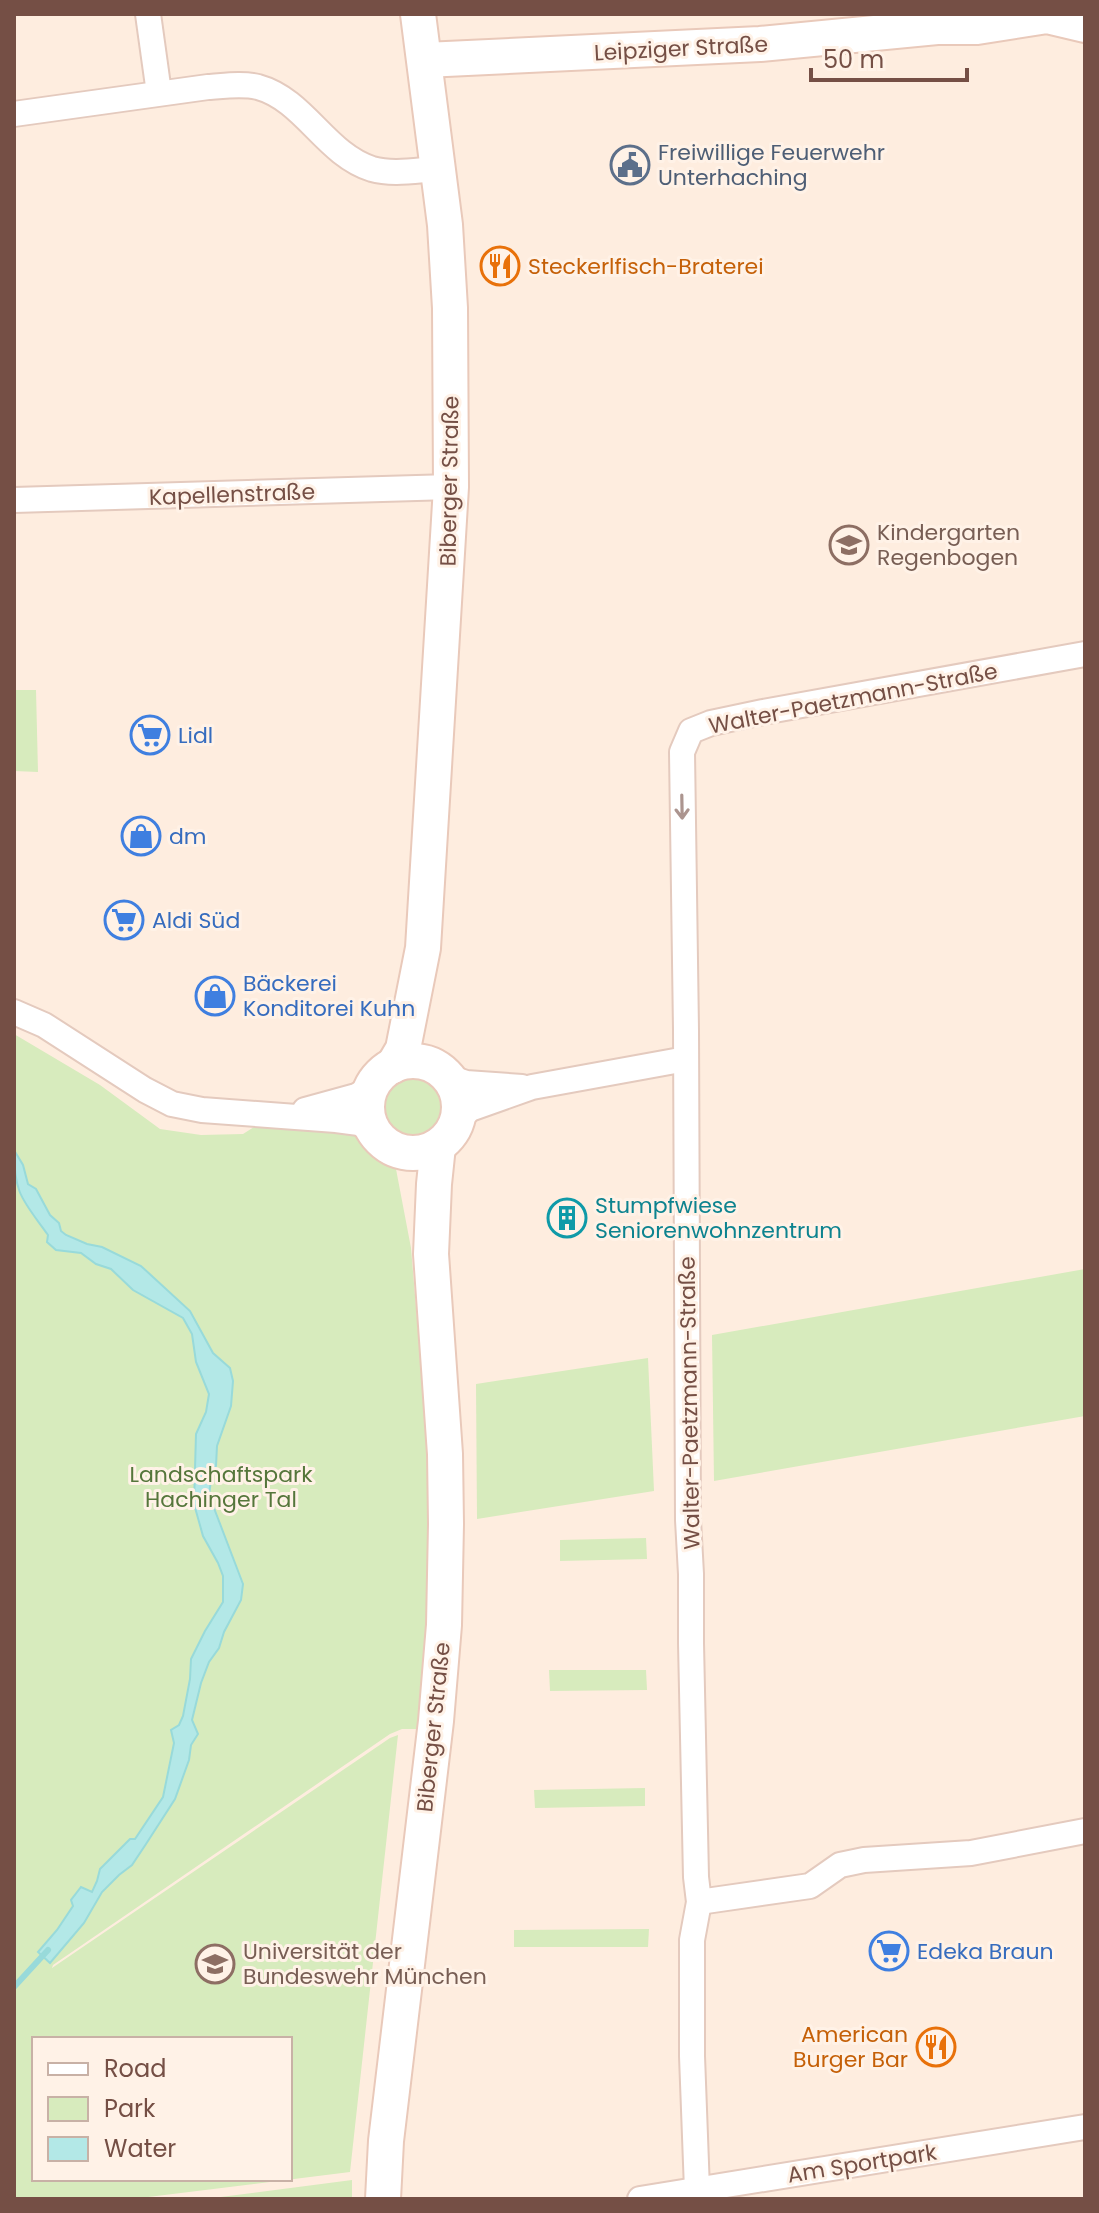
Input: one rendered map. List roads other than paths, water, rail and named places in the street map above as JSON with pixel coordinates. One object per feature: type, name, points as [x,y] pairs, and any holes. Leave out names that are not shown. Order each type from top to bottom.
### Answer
[{"type":"main road","name":"Biberger Straße","points":[[382,1077],[403,1049],[423,948],[451,487],[450,308],[445,225],[418,14]]},
{"type":"main road","points":[[1074,14],[1085,25]]},
{"type":"main road","name":"Leipziger Straße","points":[[425,60],[760,44],[952,20],[977,27],[1047,16],[1085,25]]},
{"type":"main road","name":"Biberger Straße","points":[[423,948],[431,1050],[443,1072]]},
{"type":"main road","points":[[408,1062],[423,1062],[443,1072],[456,1090],[459,1105],[448,1133],[426,1152],[412,1153],[386,1141],[368,1117],[367,1103],[382,1077],[408,1062]]},
{"type":"main road","name":"Biberger Straße","points":[[383,2199],[386,2141],[436,1721],[444,1625],[445,1454],[431,1254],[434,1184],[448,1133]]},
{"type":"main road","name":"Biberger Straße","points":[[386,1141],[413,1186],[431,1254]]},
{"type":"street","points":[[148,14],[159,93]]},
{"type":"street","points":[[14,114],[159,93],[233,85],[256,87],[299,111],[337,150],[362,165],[398,172],[439,169]]},
{"type":"street","name":"Kapellenstraße","points":[[14,500],[451,487]]},
{"type":"street","name":"Walter-Paetzmann-Straße","points":[[697,2190],[692,1940],[699,1902],[688,1520],[682,752],[691,731],[711,723],[1085,654]]},
{"type":"street","points":[[14,1012],[44,1025],[172,1104],[217,1112],[359,1123],[386,1141]]},
{"type":"street","points":[[448,1133],[470,1109],[532,1087],[686,1059]]},
{"type":"street","points":[[443,1072],[466,1083],[532,1087]]},
{"type":"street","points":[[285,1115],[356,1096],[382,1077]]},
{"type":"street","points":[[699,1902],[810,1886],[840,1865],[864,1860],[971,1853],[1085,1831]]},
{"type":"street","name":"Am Sportpark","points":[[640,2199],[1085,2127]]},
{"type":"water","points":[[14,1150],[23,1165],[28,1184],[36,1189],[61,1231],[141,1266],[190,1311],[213,1353],[230,1368],[233,1381],[231,1406],[217,1446],[209,1495],[243,1584],[241,1600],[201,1683],[192,1720],[198,1734],[191,1745],[175,1799],[132,1865],[102,1892],[84,1923],[50,1963],[38,1952],[73,1906],[71,1900],[81,1887],[92,1892],[100,1869],[130,1839],[135,1839],[163,1797],[174,1743],[171,1730],[179,1725],[183,1716],[191,1659],[223,1602],[223,1576],[203,1536],[194,1504],[196,1434],[206,1412],[209,1394],[196,1362],[192,1334],[183,1318],[133,1290],[111,1269],[96,1264],[81,1253],[56,1250],[47,1242],[48,1235],[26,1205],[18,1187]]},
{"type":"waterway","points":[[14,1987],[48,1950]]},
{"type":"place","name":"Freiwillige Feuerwehr Unterhaching","points":[[630,165]]},
{"type":"place","name":"Steckerlfisch-Braterei","points":[[500,266]]},
{"type":"place","name":"Kindergarten Regenbogen","points":[[849,545]]},
{"type":"place","name":"Lidl","points":[[150,735]]},
{"type":"place","name":"dm","points":[[141,836]]},
{"type":"place","name":"Aldi Süd","points":[[124,920]]},
{"type":"place","name":"Bäckerei Konditorei Kuhn","points":[[215,996]]},
{"type":"place","name":"Stumpfwiese Seniorenwohnzentrum","points":[[567,1218]]},
{"type":"place","name":"Edeka Braun","points":[[889,1951]]},
{"type":"place","name":"Universität der Bundeswehr München","points":[[215,1964]]},
{"type":"place","name":"American Burger Bar","points":[[936,2047]]},
{"type":"park label","name":"Landschaftspark Hachinger Tal","points":[[221,1486]]}]
